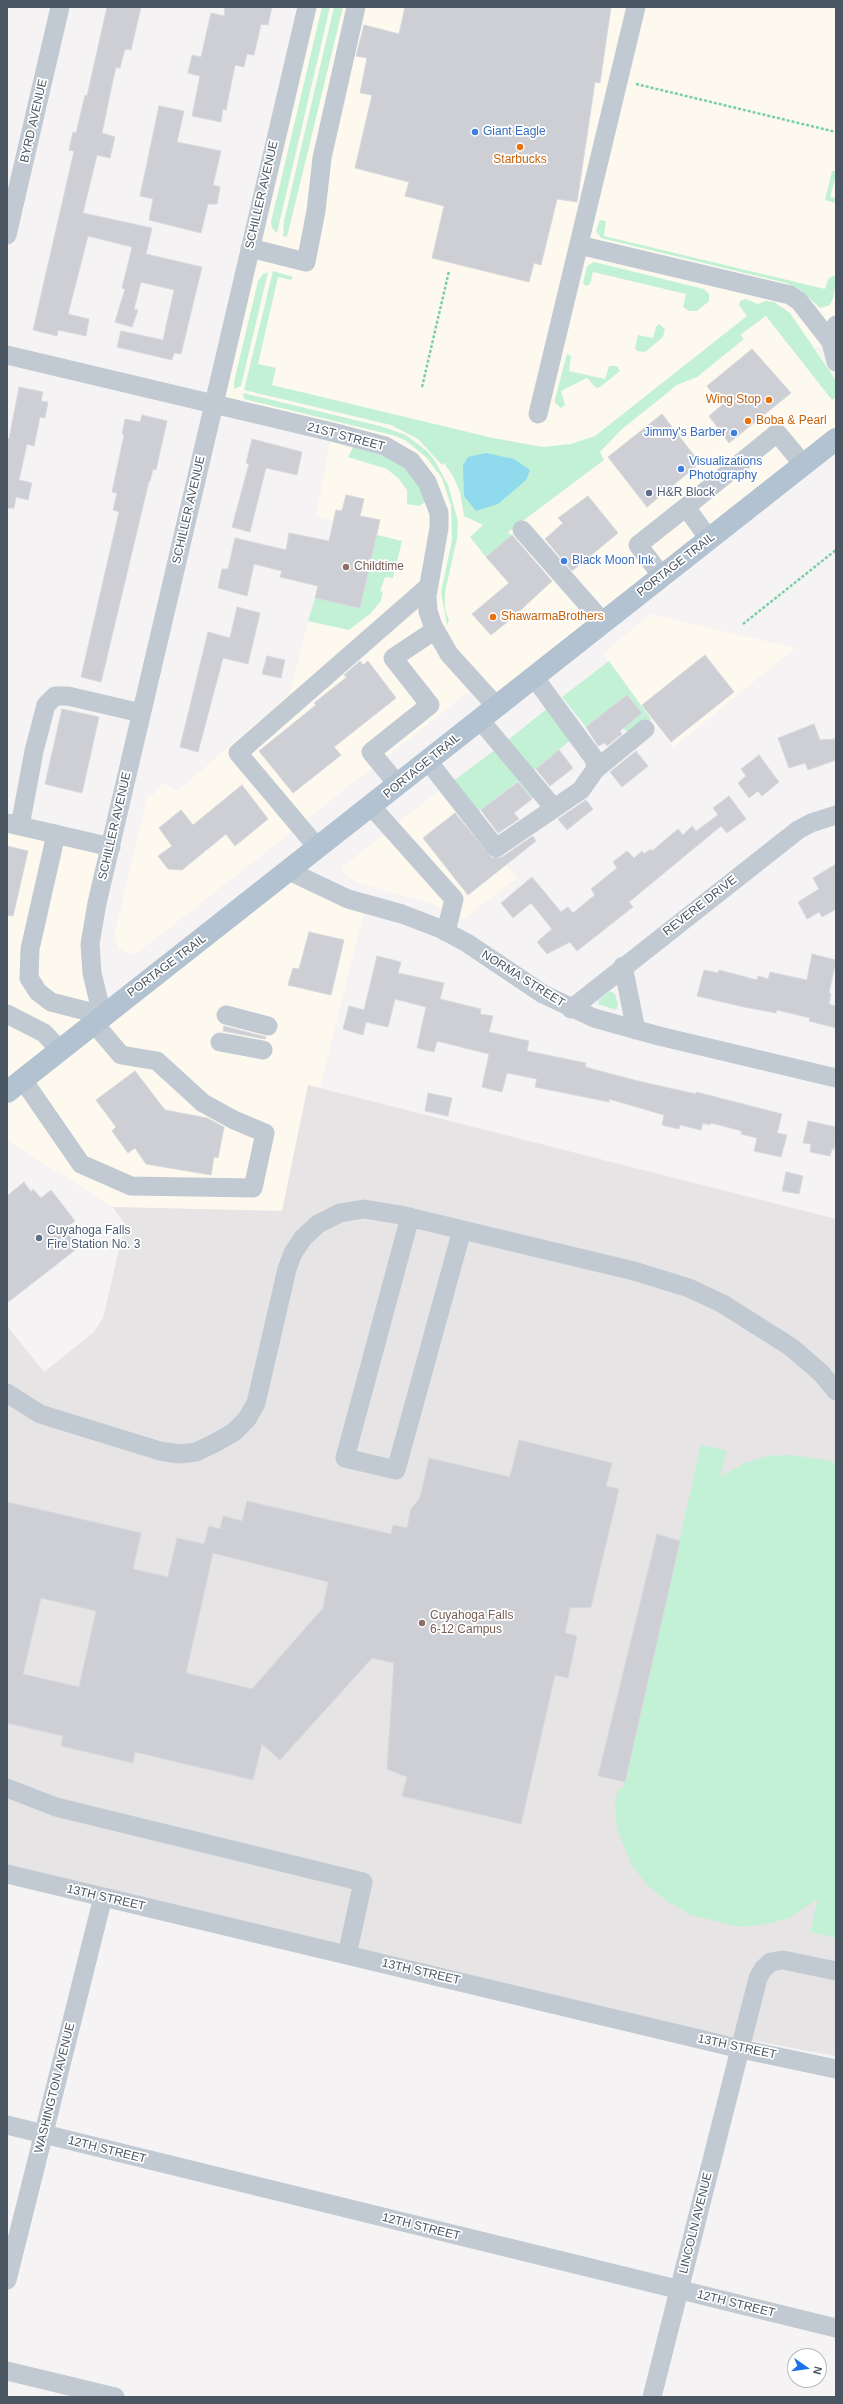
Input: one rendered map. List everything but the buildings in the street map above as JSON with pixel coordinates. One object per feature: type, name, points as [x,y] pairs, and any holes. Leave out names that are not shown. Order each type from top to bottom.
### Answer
[{"type":"main road","name":"PORTAGE TRAIL","points":[[15,1086],[98,1019],[489,714],[836,438]]},
{"type":"street","name":"BYRD AVENUE","points":[[7,235],[60,7]]},
{"type":"street","name":"SCHILLER AVENUE","points":[[98,1019],[90,944],[97,903],[307,7]]},
{"type":"street","points":[[250,248],[306,262],[316,211],[322,158],[356,7]]},
{"type":"street","points":[[538,414],[636,7]]},
{"type":"street","points":[[579,245],[790,295],[799,301],[834,337],[836,362]]},
{"type":"street","name":"21ST STREET","points":[[7,355],[385,446],[411,461],[427,482],[438,513],[438,542],[428,587],[428,611],[435,630],[449,654],[489,714],[554,808]]},
{"type":"street","points":[[662,576],[638,545],[777,433],[804,464]]},
{"type":"street","points":[[686,507],[709,538]]},
{"type":"street","points":[[522,530],[603,622]]},
{"type":"street","points":[[318,848],[238,753],[428,587]]},
{"type":"street","points":[[398,785],[371,752],[430,704],[393,658],[435,630]]},
{"type":"street","points":[[534,677],[596,760],[595,770]]},
{"type":"street","points":[[111,847],[14,824],[46,705],[55,696],[68,696],[141,713]]},
{"type":"street","points":[[428,761],[496,848],[581,790],[595,770],[644,729]]},
{"type":"street","points":[[371,806],[454,900],[446,932]]},
{"type":"street","name":"REVERE DRIVE","points":[[571,1009],[623,966],[798,830],[811,823],[836,815]]},
{"type":"street","points":[[15,1086],[81,1164],[131,1186],[253,1188],[265,1133],[234,1120],[203,1103],[157,1061],[121,1056],[98,1019],[51,1002],[38,992],[29,978],[30,949],[56,834]]},
{"type":"street","name":"NORMA STREET","points":[[289,871],[348,899],[402,914],[446,932],[467,943],[543,994],[571,1009],[594,1018],[636,1030],[836,1078]]},
{"type":"street","points":[[623,966],[636,1030]]},
{"type":"street","points":[[7,1014],[44,1033],[60,1050]]},
{"type":"street","points":[[226,1015],[268,1026]]},
{"type":"street","points":[[220,1042],[262,1050]]},
{"type":"street","points":[[7,1393],[48,1416],[160,1452],[179,1454],[196,1452],[234,1432],[247,1419],[256,1403],[287,1269],[293,1253],[303,1238],[318,1224],[340,1213],[364,1209],[410,1217],[634,1271],[689,1288],[723,1304],[791,1347],[822,1373],[836,1391]]},
{"type":"street","points":[[410,1217],[345,1458],[396,1470],[462,1230]]},
{"type":"street","points":[[7,1788],[56,1807],[363,1882],[347,1955]]},
{"type":"street","name":"13TH STREET","points":[[7,1874],[741,2049],[836,2069]]},
{"type":"street","name":"WASHINGTON AVENUE","points":[[7,2280],[103,1897]]},
{"type":"street","name":"LINCOLN AVENUE","points":[[652,2397],[758,1978],[763,1969],[771,1962],[783,1960],[836,1971]]},
{"type":"street","name":"12TH STREET","points":[[7,2125],[836,2328]]},
{"type":"street","points":[[7,2371],[115,2397]]},
{"type":"path","points":[[619,80],[836,132]]},
{"type":"path","points":[[422,387],[449,271]]},
{"type":"path","points":[[743,624],[836,550]]},
{"type":"shaded area","points":[[307,7],[836,7],[836,343],[831,342],[815,348],[836,379],[836,439],[497,707],[477,685],[153,941],[135,953],[129,954],[119,948],[114,936],[148,794],[153,795],[162,783],[178,791],[290,693],[334,521],[316,516],[332,432],[213,404]]},
{"type":"shaded area","points":[[650,614],[795,648],[673,748],[603,654]]},
{"type":"shaded area","points":[[442,788],[517,878],[463,919],[432,904],[357,882],[348,877],[341,868]]},
{"type":"shaded area","points":[[7,823],[111,847],[97,903],[102,1015],[289,871],[366,904],[320,1088],[308,1086],[282,1211],[113,1207],[7,1140]]},
{"type":"shaded area","name":"Cuyahoga Falls 6-12 Campus","points":[[308,1085],[836,1219],[836,2056],[576,2008],[7,1874],[7,1326],[44,1372],[94,1332],[103,1318],[125,1224],[113,1207],[282,1211]]},
{"type":"green space","points":[[322,7],[330,7],[277,233],[272,228],[271,222]]},
{"type":"green space","points":[[334,7],[343,7],[287,237],[283,236],[284,221]]},
{"type":"green space","points":[[832,171],[836,171],[836,176],[830,197],[836,198],[836,203],[825,200]]},
{"type":"green space","points":[[600,220],[606,221],[604,236],[825,289],[829,278],[834,276],[836,277],[834,295],[830,305],[820,308],[801,290],[786,283],[601,238],[596,231]]},
{"type":"green space","points":[[594,262],[704,289],[709,294],[709,301],[697,311],[689,311],[683,307],[686,294],[593,272],[590,284],[586,286],[583,283],[587,266]]},
{"type":"green space","points":[[273,271],[293,277],[291,280],[278,277],[258,364],[276,368],[272,385],[493,438],[543,447],[571,444],[595,436],[747,316],[739,305],[740,301],[745,299],[758,304],[765,301],[774,302],[790,313],[835,379],[836,397],[832,400],[766,316],[740,335],[744,339],[697,377],[677,385],[622,429],[600,452],[604,460],[508,532],[511,536],[486,557],[470,537],[483,525],[464,516],[460,492],[453,476],[444,463],[442,465],[418,439],[391,425],[244,390]]},
{"type":"green space","points":[[268,272],[241,386],[234,389],[234,382],[258,281],[263,274]]},
{"type":"green space","points":[[659,324],[665,329],[663,337],[645,352],[637,351],[635,348],[638,335],[653,338],[656,327]]},
{"type":"green space","points":[[567,354],[571,356],[569,371],[605,379],[609,366],[617,366],[620,371],[600,387],[596,388],[587,378],[561,391],[565,405],[561,408],[555,403],[555,399]]},
{"type":"green space","points":[[243,393],[380,426],[406,435],[427,451],[435,461],[448,485],[458,522],[457,539],[445,592],[445,609],[449,621],[447,625],[441,592],[452,540],[451,506],[442,478],[426,457],[405,440],[392,435],[244,399]]},
{"type":"green space","points":[[353,447],[385,456],[407,470],[415,478],[427,501],[419,506],[407,504],[407,490],[399,479],[387,469],[348,457]]},
{"type":"green space","points":[[377,535],[402,541],[393,578],[385,577],[380,591],[383,592],[381,601],[371,613],[349,630],[308,621],[315,598],[360,608]]},
{"type":"green space","points":[[609,661],[651,719],[632,736],[623,728],[642,713],[627,695],[586,727],[562,697]]},
{"type":"green space","points":[[554,703],[572,739],[533,771],[507,741]]},
{"type":"green space","points":[[500,746],[537,795],[532,799],[518,781],[477,813],[451,783]]},
{"type":"green space","points":[[610,991],[615,994],[618,1005],[616,1010],[598,1004],[599,1000]]},
{"type":"green space","points":[[701,1445],[727,1451],[720,1477],[745,1463],[767,1456],[790,1455],[827,1460],[836,1464],[836,1938],[810,1932],[818,1899],[789,1918],[767,1924],[740,1927],[691,1915],[667,1901],[648,1886],[631,1864],[617,1829],[615,1805],[618,1788],[623,1789]]},
{"type":"water","points":[[486,453],[514,459],[530,470],[526,480],[498,504],[476,511],[464,496],[463,465],[468,457]]},
{"type":"place","name":"Giant Eagle","points":[[475,132]]},
{"type":"place","name":"Starbucks","points":[[520,147]]},
{"type":"place","name":"Wing Stop","points":[[769,400]]},
{"type":"place","name":"Boba & Pearl","points":[[748,421]]},
{"type":"place","name":"Jimmy's Barber","points":[[734,433]]},
{"type":"place","name":"Visualizations Photography","points":[[681,469]]},
{"type":"place","name":"H&R Block","points":[[649,493]]},
{"type":"place","name":"Black Moon Ink","points":[[564,561]]},
{"type":"place","name":"Childtime","points":[[346,567]]},
{"type":"place","name":"ShawarmaBrothers","points":[[493,617]]},
{"type":"place","name":"Cuyahoga Falls Fire Station No. 3","points":[[39,1238]]},
{"type":"place","name":"Cuyahoga Falls 6-12 Campus","points":[[422,1623]]}]
